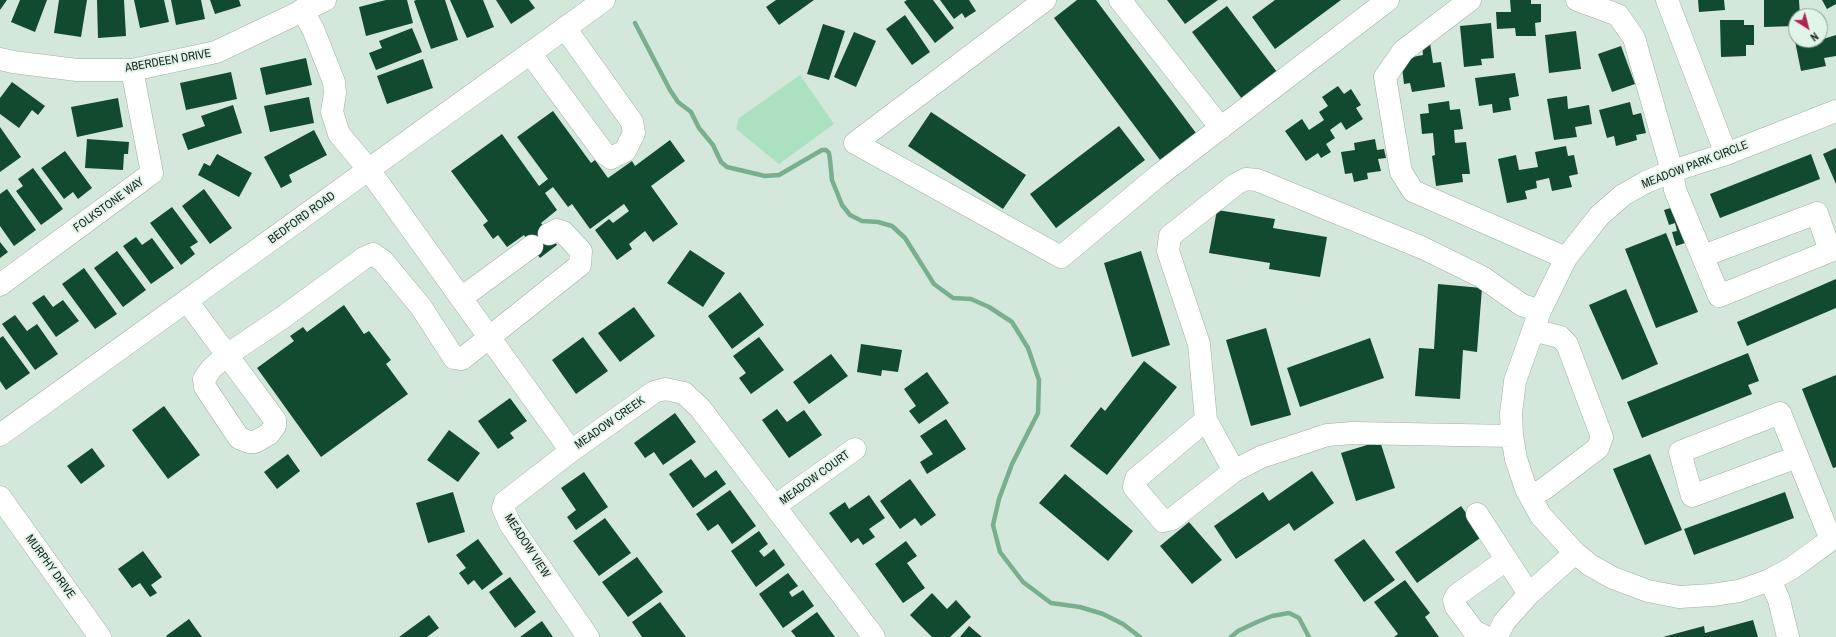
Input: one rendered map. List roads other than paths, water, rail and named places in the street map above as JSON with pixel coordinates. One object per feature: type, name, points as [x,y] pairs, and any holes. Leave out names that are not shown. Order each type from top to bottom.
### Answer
[{"type":"street","name":"ABERDEEN DRIVE","points":[[0,59],[77,70],[132,70],[216,52],[325,0]]},
{"type":"street","name":"BEDFORD ROAD","points":[[0,435],[604,0]]},
{"type":"street","points":[[1045,0],[856,143],[1061,257],[1159,175],[1388,0]]},
{"type":"street","points":[[1120,0],[1220,128]]},
{"type":"street","points":[[1470,0],[1403,51],[1385,77],[1401,172],[1413,191],[1566,258]]},
{"type":"street","points":[[1577,0],[1618,15],[1634,38],[1672,171],[1675,190],[1719,296],[1830,251],[1817,213],[1703,256]]},
{"type":"street","points":[[1667,0],[1726,154]]},
{"type":"street","name":"MEADOW CREEK","points":[[302,10],[314,29],[334,82],[336,93],[332,112],[339,134],[369,170],[571,451],[654,392],[665,389],[684,393],[700,408],[874,637]]},
{"type":"street","points":[[530,53],[604,153],[611,158],[625,151],[634,133],[632,122],[565,28]]},
{"type":"street","name":"FOLKSTONE WAY","points":[[0,285],[152,173],[132,70]]},
{"type":"street","name":"MEADOW PARK CIRCLE","points":[[1833,538],[1792,568],[1770,580],[1739,591],[1712,595],[1679,597],[1648,591],[1613,578],[1590,565],[1576,553],[1541,516],[1530,496],[1516,459],[1512,436],[1511,413],[1515,381],[1536,320],[1566,258],[1598,216],[1622,195],[1646,182],[1672,171],[1726,154],[1836,111]]},
{"type":"street","points":[[1234,471],[1206,420],[1199,344],[1168,251],[1170,236],[1236,184],[1246,179],[1258,180],[1422,248],[1482,277],[1522,305],[1536,320],[1560,337],[1567,344],[1602,437],[1598,448],[1544,489],[1530,496]]},
{"type":"street","points":[[187,301],[227,355],[282,318],[364,258],[373,254],[383,261],[421,307],[454,358],[462,359],[580,265],[581,251],[563,232],[557,230],[540,240],[461,298]]},
{"type":"street","points":[[1797,456],[1692,496],[1680,452],[1780,413],[1833,538]]},
{"type":"street","points":[[1206,420],[1136,479],[1134,487],[1163,521],[1172,519],[1234,471],[1261,457],[1327,435],[1352,433],[1512,436]]},
{"type":"street","name":"MEADOW COURT","points":[[775,506],[855,449]]},
{"type":"street","name":"MEADOW VIEW","points":[[571,451],[512,495],[505,502],[503,508],[510,524],[588,637]]},
{"type":"street","name":"MURPHY DRIVE","points":[[0,497],[100,637]]},
{"type":"street","points":[[1476,514],[1529,594]]},
{"type":"street","points":[[1497,637],[1504,622],[1529,594],[1576,553]]},
{"type":"street","points":[[1486,637],[1474,631],[1456,607],[1454,600],[1457,595],[1506,560]]},
{"type":"street","points":[[1770,580],[1779,600],[1788,637]]},
{"type":"waterway","points":[[635,23],[670,90],[678,102],[691,112],[699,128],[713,145],[721,162],[727,167],[765,176],[779,175],[822,150],[826,150],[829,153],[832,180],[842,205],[850,215],[862,221],[878,222],[892,226],[905,238],[934,284],[953,298],[971,299],[989,307],[1012,322],[1028,348],[1039,380],[1038,413],[1012,464],[999,499],[993,525],[1000,552],[1023,582],[1051,603],[1080,607],[1103,614],[1123,624],[1140,637]]},
{"type":"waterway","points":[[1231,637],[1238,631],[1257,622],[1272,616],[1289,613],[1299,618],[1309,637]]}]
